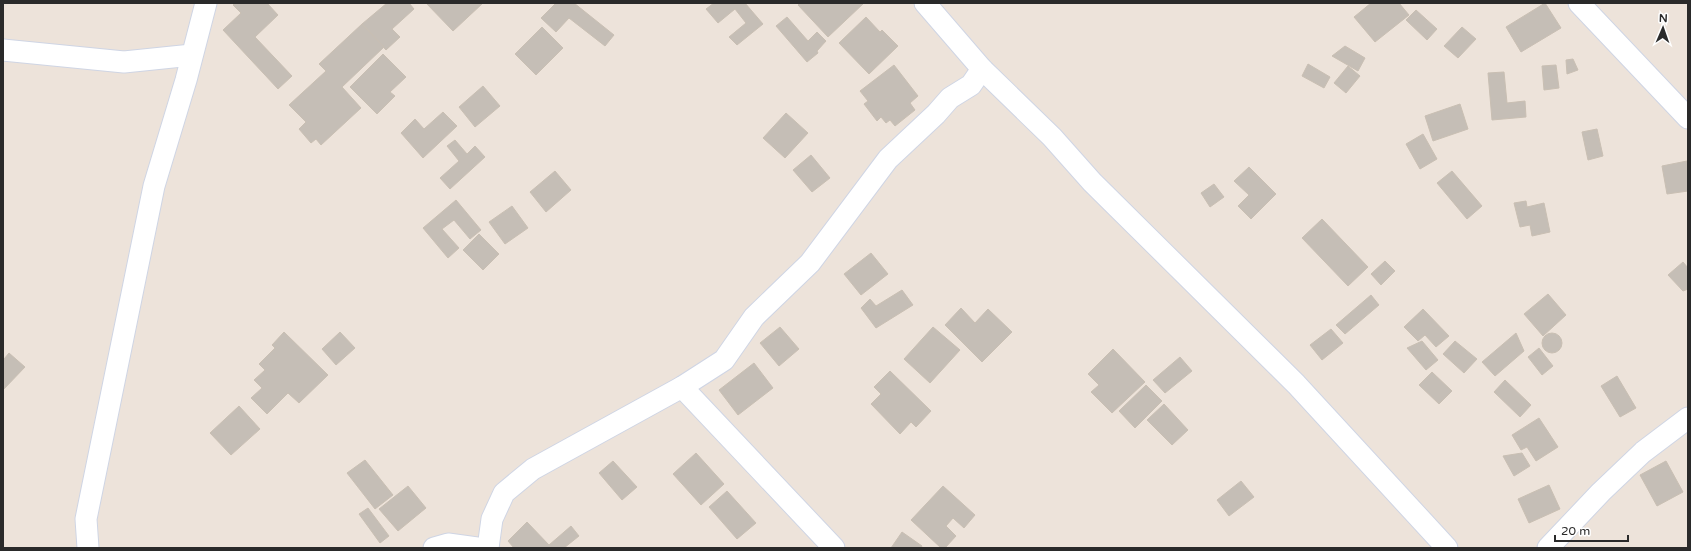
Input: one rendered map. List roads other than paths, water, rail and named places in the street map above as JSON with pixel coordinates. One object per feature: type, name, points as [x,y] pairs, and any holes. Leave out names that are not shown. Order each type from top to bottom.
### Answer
[{"type":"street","points":[[88,548],[86,519],[154,186],[206,3]]},
{"type":"street","points":[[925,3],[982,69],[1052,137],[1092,182],[1296,384],[1448,548]]},
{"type":"street","points":[[1579,3],[1688,118]]},
{"type":"street","points":[[3,50],[124,62],[192,55]]},
{"type":"street","points":[[488,548],[492,519],[504,492],[533,469],[682,387],[724,360],[754,317],[810,263],[888,159],[936,114],[950,98],[971,85],[982,69]]},
{"type":"street","points":[[682,387],[834,548]]},
{"type":"street","points":[[1548,548],[1601,492],[1643,452],[1688,418]]},
{"type":"street","points":[[434,548],[448,544],[477,548]]}]
